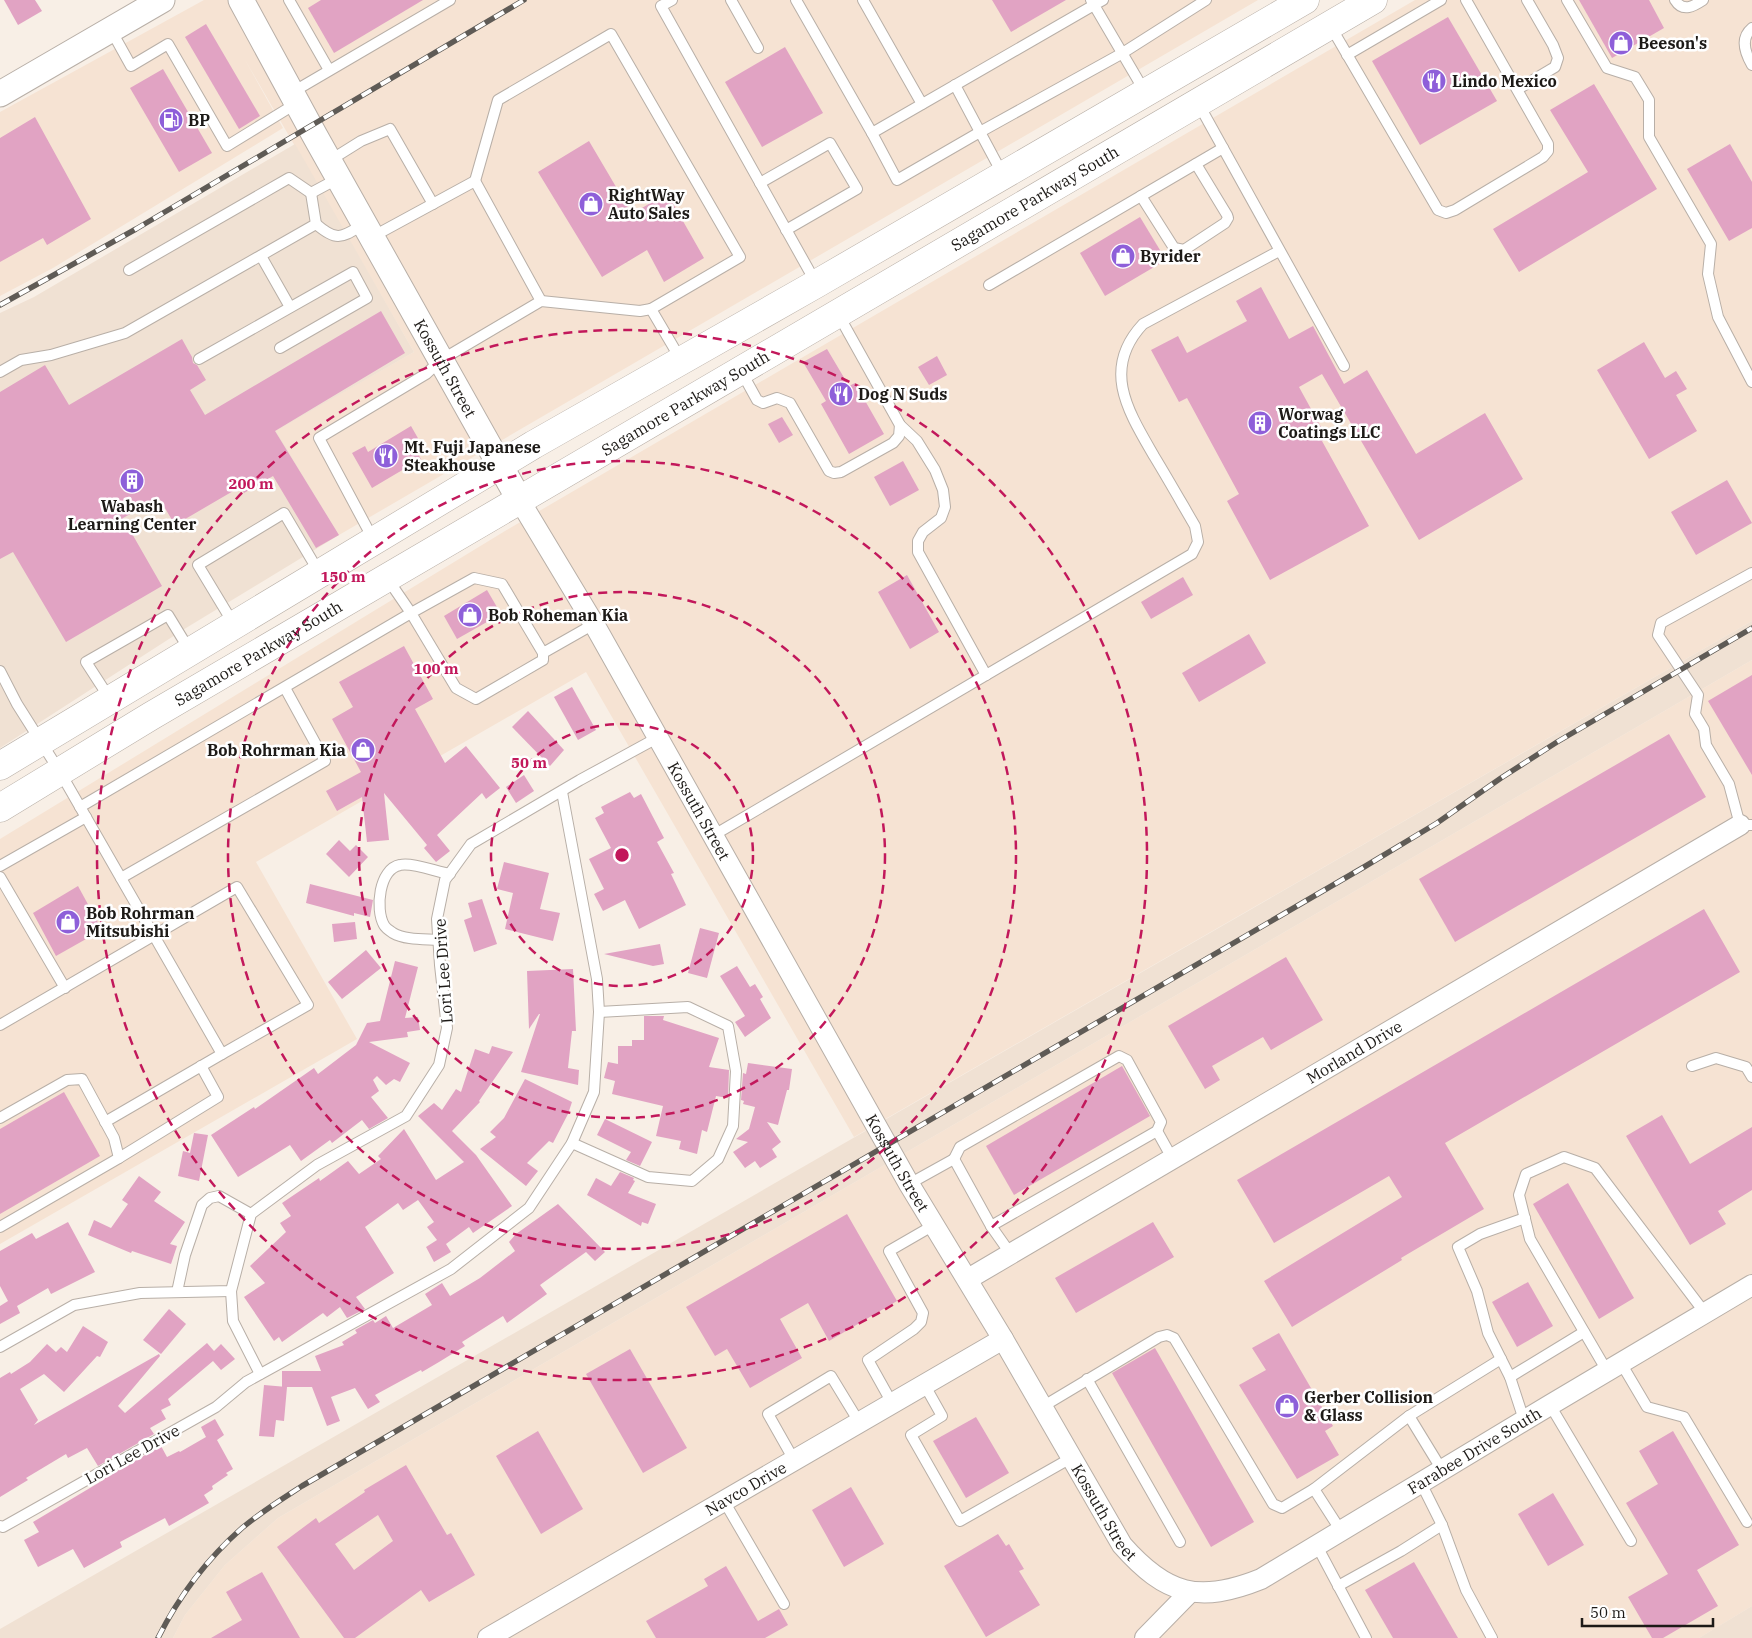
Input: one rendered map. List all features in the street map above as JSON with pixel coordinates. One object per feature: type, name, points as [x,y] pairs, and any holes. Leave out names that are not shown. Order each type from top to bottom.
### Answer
[{"type":"main road","points":[[0,766],[500,466],[1305,0]]},
{"type":"main road","name":"Sagamore Parkway South","points":[[0,808],[387,578],[1373,0]]},
{"type":"street","points":[[0,94],[162,0]]},
{"type":"street","name":"Kossuth Street","points":[[241,0],[500,466],[594,624],[909,1184],[968,1279],[1122,1545],[1139,1565],[1164,1582],[1190,1592]]},
{"type":"street","name":"Morland Drive","points":[[968,1279],[1172,1158],[1746,825]]},
{"type":"street","name":"Farabee Drive South","points":[[1190,1592],[1214,1593],[1238,1588],[1261,1579],[1752,1285]]},
{"type":"street","name":"Navco Drive","points":[[488,1638],[1003,1339]]},
{"type":"street","points":[[1145,1638],[1190,1592]]},
{"type":"lane","points":[[289,0],[329,70]]},
{"type":"lane","points":[[111,30],[131,66],[168,44],[227,146],[294,98],[329,70],[450,0]]},
{"type":"lane","points":[[672,0],[661,6],[816,284]]},
{"type":"lane","points":[[731,0],[758,48]]},
{"type":"lane","points":[[863,0],[922,104]]},
{"type":"lane","points":[[799,1],[897,180],[1121,54],[1206,0]]},
{"type":"lane","points":[[1347,55],[1440,0]]},
{"type":"lane","points":[[1330,26],[1438,210],[1446,214],[1471,201],[1543,157],[1548,152],[1548,144],[1466,0]]},
{"type":"lane","points":[[1518,89],[1555,66],[1558,58],[1553,45],[1527,0]]},
{"type":"lane","points":[[1567,0],[1607,68],[1635,77],[1649,100],[1648,137],[1711,244],[1708,274],[1718,318],[1752,382]]},
{"type":"lane","points":[[1675,0],[1678,5],[1686,8],[1704,0]]},
{"type":"lane","points":[[872,133],[1096,2],[1121,54],[1146,92]]},
{"type":"lane","points":[[1752,28],[1744,40],[1745,53],[1752,65]]},
{"type":"lane","points":[[374,542],[319,438],[426,374],[441,360],[541,301],[640,311],[651,309],[740,257],[612,34],[498,100],[475,182],[541,301]]},
{"type":"lane","points":[[955,85],[1003,175]]},
{"type":"lane","points":[[1197,102],[1344,366]]},
{"type":"lane","points":[[311,193],[361,141],[390,129],[433,204]]},
{"type":"lane","points":[[760,183],[830,143],[857,189],[786,230]]},
{"type":"lane","points":[[989,285],[1223,148]]},
{"type":"lane","points":[[1141,196],[1174,248],[1184,250],[1225,223],[1228,218],[1196,164]]},
{"type":"lane","points":[[130,270],[289,178],[311,193],[316,224],[329,235],[339,237],[368,231],[433,204],[475,182]]},
{"type":"lane","points":[[0,372],[21,360],[51,355],[125,333],[316,224]]},
{"type":"lane","points":[[714,835],[1192,554],[1198,542],[1195,526],[1130,414],[1121,388],[1121,365],[1133,335],[1143,324],[1279,251]]},
{"type":"lane","points":[[261,256],[290,307]]},
{"type":"lane","points":[[199,359],[353,272],[368,298],[280,348]]},
{"type":"lane","points":[[651,309],[681,361]]},
{"type":"lane","points":[[838,313],[900,425],[917,441],[935,470],[943,490],[945,507],[941,518],[923,532],[918,542],[918,552],[986,675]]},
{"type":"lane","points":[[741,370],[757,400],[764,403],[777,398],[790,403],[829,471],[834,473],[841,472],[893,443],[898,436],[900,425]]},
{"type":"lane","points":[[234,626],[198,564],[284,513],[320,574]]},
{"type":"lane","points":[[1746,825],[1729,784],[1706,745],[1704,729],[1695,714],[1698,695],[1658,635],[1661,623],[1752,573]]},
{"type":"lane","points":[[80,807],[411,613],[474,578],[502,584],[543,653],[543,660],[476,700],[456,688],[411,613],[387,578]]},
{"type":"lane","points":[[110,700],[86,662],[168,615],[190,652]]},
{"type":"lane","points":[[543,653],[594,624]]},
{"type":"lane","points":[[0,671],[17,704],[60,772],[222,1054]]},
{"type":"lane","points":[[121,878],[326,761],[285,688]]},
{"type":"lane","name":"Lori Lee Drive","points":[[251,1214],[317,1165],[406,1116],[439,1066],[447,1028],[437,919],[445,880],[472,844],[658,738]]},
{"type":"lane","name":"Lori Lee Drive","points":[[0,1526],[3,1527],[216,1407],[246,1382],[451,1269],[529,1208],[572,1143],[594,1092],[598,1012],[596,978],[562,792]]},
{"type":"lane","points":[[0,866],[86,817]]},
{"type":"lane","points":[[438,940],[405,937],[393,933],[384,925],[380,908],[380,886],[388,872],[401,865],[450,874]]},
{"type":"lane","points":[[0,877],[64,988]]},
{"type":"lane","points":[[0,1025],[237,887],[308,1005],[105,1122]]},
{"type":"lane","points":[[572,1143],[648,1177],[692,1181],[718,1159],[733,1126],[736,1071],[728,1026],[688,1007],[598,1012]]},
{"type":"lane","points":[[909,1184],[954,1159],[960,1147],[1119,1056],[1127,1060],[1161,1122],[1157,1131],[991,1226]]},
{"type":"lane","points":[[1692,1066],[1716,1058],[1746,1067],[1752,1077]]},
{"type":"lane","points":[[0,1227],[120,1158],[218,1097],[201,1066]]},
{"type":"lane","points":[[0,1118],[67,1080],[82,1079],[114,1138],[120,1158]]},
{"type":"lane","points":[[1157,1131],[1172,1158]]},
{"type":"lane","points":[[1704,1314],[1595,1168],[1564,1157],[1526,1174],[1520,1195],[1530,1238],[1584,1332],[1647,1407],[1684,1417],[1747,1522]]},
{"type":"lane","points":[[954,1159],[991,1226],[1010,1253]]},
{"type":"lane","points":[[177,1292],[185,1255],[202,1205],[210,1198],[219,1196],[251,1214],[231,1292],[233,1321],[260,1374]]},
{"type":"lane","points":[[1524,1420],[1510,1377],[1488,1332],[1477,1291],[1458,1246],[1480,1234],[1525,1218]]},
{"type":"lane","points":[[892,1403],[868,1360],[914,1329],[921,1322],[923,1313],[889,1251],[934,1225]]},
{"type":"lane","points":[[0,1347],[74,1305],[140,1293],[231,1292]]},
{"type":"lane","points":[[1510,1377],[1584,1332]]},
{"type":"lane","points":[[1042,1407],[1159,1336],[1167,1335],[1174,1338],[1274,1504],[1282,1508],[1314,1489],[1409,1416],[1501,1359]]},
{"type":"lane","points":[[794,1460],[768,1414],[831,1376],[859,1422]]},
{"type":"lane","points":[[1087,1379],[1180,1542]]},
{"type":"lane","points":[[924,1384],[942,1416],[911,1435],[960,1521],[1071,1458]]},
{"type":"lane","points":[[1550,1405],[1631,1541]]},
{"type":"lane","points":[[1409,1416],[1442,1470]]},
{"type":"lane","points":[[1421,1483],[1442,1525],[1466,1590],[1492,1638]]},
{"type":"lane","points":[[1314,1489],[1341,1531]]},
{"type":"lane","points":[[724,1501],[784,1604]]},
{"type":"lane","points":[[1338,1586],[1401,1551],[1442,1525]]},
{"type":"lane","points":[[1317,1546],[1366,1638]]},
{"type":"shaded area","points":[[204,0],[1258,0],[339,535],[275,431],[414,352],[244,58],[283,128],[53,268],[0,296],[0,112]]},
{"type":"shaded area","points":[[1415,0],[1752,0],[1752,621],[854,1137],[586,672],[256,862],[357,1039],[0,1244],[0,839],[505,531]]},
{"type":"shaded area","points":[[295,144],[414,352],[276,431],[339,535],[186,628],[0,748],[0,313],[34,297]]},
{"type":"shaded area","points":[[1752,621],[1752,660],[278,1518],[225,1565],[185,1615],[173,1638],[0,1638],[0,1629]]},
{"type":"shaded area","points":[[1752,660],[1752,1606],[1699,1638],[173,1638],[185,1615],[225,1565],[278,1518]]},
{"type":"shaded area","points":[[1752,1606],[1752,1638],[1699,1638]]},
{"type":"building","points":[[4,0],[35,0],[42,11],[18,25]]},
{"type":"building","points":[[321,0],[423,0],[334,53],[308,8]]},
{"type":"building","points":[[992,0],[1066,0],[1011,32]]},
{"type":"building","name":"Beeson's","points":[[1579,0],[1649,0],[1664,28],[1612,58]]},
{"type":"building","name":"Lindo Mexico","points":[[1448,17],[1497,101],[1420,145],[1372,61]]},
{"type":"building","points":[[206,24],[260,116],[239,129],[185,37]]},
{"type":"building","points":[[785,47],[823,113],[762,147],[725,82]]},
{"type":"building","name":"BP","points":[[163,69],[212,153],[179,172],[130,88]]},
{"type":"building","points":[[1594,84],[1657,189],[1519,272],[1493,229],[1588,172],[1550,110]]},
{"type":"building","points":[[35,117],[91,219],[47,245],[43,238],[0,262],[0,138]]},
{"type":"building","name":"RightWay Auto Sales","points":[[589,141],[632,214],[667,193],[704,258],[664,282],[647,250],[602,277],[538,172]]},
{"type":"building","points":[[1730,144],[1752,182],[1752,228],[1729,241],[1687,169]]},
{"type":"building","name":"Byrider","points":[[1140,217],[1166,260],[1105,296],[1080,253]]},
{"type":"building","name":"Worwag Coatings LLC","points":[[1261,287],[1289,339],[1313,326],[1344,384],[1367,370],[1416,454],[1485,413],[1523,479],[1419,540],[1322,374],[1299,387],[1327,438],[1322,441],[1369,526],[1270,580],[1227,501],[1239,494],[1187,398],[1179,402],[1151,350],[1178,336],[1187,353],[1247,321],[1236,301]]},
{"type":"building","name":"Wabash Learning Center","points":[[381,311],[405,353],[275,431],[339,535],[316,548],[273,476],[244,493],[240,487],[175,525],[159,498],[123,518],[162,586],[66,642],[13,552],[0,559],[0,392],[45,365],[69,405],[182,339],[192,357],[193,363],[197,365],[206,380],[190,390],[205,415]]},
{"type":"building","points":[[1644,342],[1665,378],[1676,371],[1687,389],[1676,395],[1697,431],[1649,459],[1597,370]]},
{"type":"building","name":"Dog N Suds","points":[[827,349],[849,386],[855,383],[884,434],[849,454],[821,404],[826,401],[803,362]]},
{"type":"building","points":[[937,356],[947,375],[929,385],[918,367]]},
{"type":"building","points":[[782,417],[793,435],[779,443],[768,424]]},
{"type":"building","name":"Mt. Fuji Japanese Steakhouse","points":[[411,426],[423,447],[416,451],[421,459],[372,488],[352,453],[365,446],[368,452]]},
{"type":"building","points":[[903,461],[919,490],[890,506],[874,477]]},
{"type":"building","points":[[1727,480],[1752,523],[1696,555],[1671,512]]},
{"type":"building","points":[[907,575],[939,632],[910,649],[878,592]]},
{"type":"building","points":[[1183,577],[1193,595],[1151,619],[1141,602]]},
{"type":"building","points":[[487,590],[501,614],[457,639],[444,616]]},
{"type":"building","points":[[1249,634],[1266,663],[1199,702],[1182,673]]},
{"type":"building","points":[[404,646],[433,699],[415,709],[445,763],[466,746],[500,788],[486,799],[482,793],[437,835],[450,851],[436,862],[424,848],[427,845],[384,793],[389,840],[367,842],[362,797],[337,811],[326,791],[361,772],[332,719],[353,707],[339,682]]},
{"type":"building","points":[[1752,675],[1752,775],[1708,701]]},
{"type":"building","points":[[572,687],[596,730],[578,740],[554,697]]},
{"type":"building","points":[[528,711],[564,750],[550,766],[512,727]]},
{"type":"building","points":[[1669,734],[1706,797],[1455,942],[1419,879]]},
{"type":"building","points":[[524,775],[534,791],[516,803],[506,787]]},
{"type":"building","points":[[630,792],[634,798],[641,794],[664,838],[657,842],[674,873],[671,874],[686,905],[639,929],[625,900],[603,911],[594,894],[604,889],[589,859],[611,848],[595,818],[604,813],[601,807]]},
{"type":"building","points":[[339,840],[350,851],[356,845],[368,857],[349,877],[326,854]]},
{"type":"building","points":[[504,862],[549,873],[540,909],[560,913],[553,941],[505,929],[513,893],[497,889]]},
{"type":"building","points":[[310,884],[373,900],[370,917],[354,913],[354,916],[306,903]]},
{"type":"building","name":"Bob Rohrman Mitsubishi","points":[[78,886],[102,930],[56,956],[33,913]]},
{"type":"building","points":[[482,899],[497,944],[474,952],[464,920],[472,917],[468,903]]},
{"type":"building","points":[[1704,909],[1740,972],[1445,1143],[1484,1209],[1401,1258],[1402,1260],[1292,1327],[1264,1281],[1402,1197],[1389,1176],[1274,1243],[1237,1180]]},
{"type":"building","points":[[355,922],[357,939],[334,942],[332,924]]},
{"type":"building","points":[[700,928],[719,933],[707,978],[688,973]]},
{"type":"building","points":[[660,944],[664,964],[653,966],[604,954]]},
{"type":"building","points":[[366,950],[381,968],[342,999],[328,982]]},
{"type":"building","points":[[1286,957],[1323,1020],[1271,1050],[1263,1037],[1212,1066],[1220,1080],[1205,1089],[1168,1026]]},
{"type":"building","points":[[395,961],[418,967],[405,1018],[418,1017],[420,1030],[407,1032],[408,1037],[369,1042],[410,1063],[400,1082],[394,1079],[386,1085],[377,1076],[373,1080],[379,1091],[371,1097],[388,1118],[369,1129],[362,1120],[332,1143],[330,1140],[301,1161],[290,1145],[238,1177],[211,1135],[254,1107],[255,1109],[314,1068],[318,1074],[356,1045],[367,1023],[380,1021]]},
{"type":"building","points":[[737,966],[750,987],[755,984],[763,997],[760,999],[771,1018],[745,1037],[735,1022],[745,1016],[720,976]]},
{"type":"building","points":[[573,969],[576,1031],[572,1031],[568,1068],[579,1070],[578,1085],[521,1072],[540,1014],[529,1029],[527,971]]},
{"type":"building","points":[[644,1016],[664,1016],[663,1020],[719,1038],[709,1067],[729,1070],[728,1098],[716,1096],[707,1132],[702,1130],[697,1154],[679,1149],[681,1141],[656,1136],[663,1106],[612,1094],[615,1081],[604,1078],[608,1062],[618,1064],[618,1046],[632,1046],[632,1040],[644,1040]]},
{"type":"building","points":[[492,1046],[513,1052],[480,1102],[452,1131],[476,1155],[512,1206],[473,1233],[469,1227],[446,1244],[451,1252],[434,1262],[426,1247],[437,1240],[427,1227],[434,1222],[418,1200],[403,1210],[398,1203],[365,1227],[394,1273],[356,1297],[365,1309],[347,1318],[340,1307],[327,1317],[323,1313],[282,1342],[279,1337],[274,1341],[244,1297],[265,1283],[250,1266],[286,1232],[280,1223],[291,1216],[282,1203],[319,1178],[320,1181],[348,1161],[359,1174],[381,1159],[378,1156],[404,1129],[436,1180],[464,1162],[418,1116],[434,1103],[442,1110],[456,1089],[461,1092],[475,1049],[489,1054]]},
{"type":"building","points":[[748,1063],[792,1069],[789,1090],[787,1090],[778,1125],[767,1122],[781,1142],[772,1149],[777,1157],[760,1168],[755,1161],[745,1168],[733,1152],[748,1142],[736,1139],[749,1129],[755,1107],[743,1104],[744,1101],[741,1100],[743,1073],[746,1074]]},
{"type":"building","points":[[1122,1066],[1150,1116],[1014,1195],[986,1146]]},
{"type":"building","points":[[525,1079],[572,1102],[553,1143],[549,1141],[527,1163],[538,1171],[526,1186],[480,1149],[496,1137],[490,1132],[504,1118]]},
{"type":"building","points":[[64,1092],[100,1156],[0,1214],[0,1129]]},
{"type":"building","points":[[1662,1115],[1690,1164],[1752,1127],[1752,1190],[1718,1211],[1726,1224],[1690,1245],[1626,1136]]},
{"type":"building","points":[[605,1119],[652,1142],[640,1166],[626,1160],[631,1152],[597,1135]]},
{"type":"building","points":[[194,1133],[208,1135],[199,1181],[178,1176],[183,1151],[190,1153]]},
{"type":"building","points":[[620,1172],[634,1178],[633,1180],[635,1181],[628,1193],[656,1204],[648,1224],[642,1222],[641,1226],[587,1195],[596,1178],[611,1186]]},
{"type":"building","points":[[139,1176],[161,1192],[154,1201],[185,1222],[170,1244],[177,1246],[171,1264],[132,1251],[131,1253],[88,1235],[94,1220],[111,1228],[128,1204],[122,1200]]},
{"type":"building","points":[[1568,1183],[1634,1298],[1599,1319],[1533,1204]]},
{"type":"building","points":[[558,1204],[605,1252],[595,1261],[586,1252],[540,1285],[547,1294],[507,1323],[503,1316],[462,1342],[465,1346],[422,1372],[421,1370],[375,1395],[380,1402],[368,1409],[355,1388],[331,1397],[340,1421],[327,1426],[312,1387],[282,1387],[282,1371],[321,1371],[315,1356],[344,1345],[342,1342],[357,1333],[355,1330],[373,1320],[375,1323],[386,1316],[393,1328],[432,1305],[425,1294],[442,1283],[450,1296],[480,1278],[515,1251],[509,1242],[516,1234]]},
{"type":"building","points":[[847,1214],[897,1301],[829,1341],[808,1303],[780,1319],[802,1358],[750,1388],[727,1349],[715,1356],[686,1307]]},
{"type":"building","points":[[68,1222],[95,1272],[51,1294],[48,1288],[17,1306],[20,1313],[0,1324],[0,1306],[8,1301],[0,1286],[0,1251],[32,1233],[36,1239]]},
{"type":"building","points":[[1153,1222],[1174,1257],[1076,1313],[1055,1278]]},
{"type":"building","points":[[1528,1282],[1553,1326],[1517,1347],[1492,1302]]},
{"type":"building","points":[[169,1309],[186,1324],[161,1354],[143,1340]]},
{"type":"building","points":[[83,1326],[108,1342],[100,1357],[97,1356],[64,1392],[44,1374],[20,1389],[38,1420],[34,1425],[159,1354],[160,1356],[118,1406],[125,1413],[207,1343],[214,1351],[221,1344],[235,1359],[221,1370],[213,1361],[168,1399],[171,1405],[161,1410],[166,1419],[150,1428],[154,1434],[98,1466],[87,1448],[68,1458],[66,1454],[26,1478],[28,1480],[0,1497],[0,1378],[10,1372],[11,1374],[30,1362],[47,1344],[56,1352],[61,1347],[67,1352]]},
{"type":"building","name":"Gerber Collision & Glass","points":[[1279,1333],[1333,1426],[1325,1431],[1339,1455],[1297,1479],[1239,1385],[1266,1370],[1252,1348]]},
{"type":"building","points":[[1155,1348],[1254,1522],[1211,1547],[1112,1373]]},
{"type":"building","points":[[630,1349],[687,1448],[643,1473],[586,1374]]},
{"type":"building","points":[[264,1385],[287,1387],[284,1421],[276,1420],[274,1437],[259,1436]]},
{"type":"building","points":[[976,1417],[1009,1473],[966,1498],[933,1441]]},
{"type":"building","points":[[215,1419],[224,1435],[217,1440],[233,1469],[226,1473],[228,1475],[212,1486],[213,1489],[204,1495],[209,1503],[169,1526],[165,1518],[120,1542],[122,1547],[84,1568],[73,1549],[38,1567],[24,1540],[39,1532],[33,1522],[161,1446],[167,1457],[180,1452],[206,1437],[201,1427]]},
{"type":"building","points":[[538,1431],[583,1509],[541,1534],[496,1456]]},
{"type":"building","points":[[1673,1431],[1739,1545],[1697,1570],[1718,1606],[1663,1638],[1652,1638],[1628,1597],[1668,1574],[1626,1503],[1658,1484],[1639,1451]]},
{"type":"building","points":[[406,1465],[447,1535],[451,1533],[475,1575],[429,1602],[421,1590],[355,1638],[344,1638],[277,1547],[316,1518],[319,1523],[365,1492],[364,1490]],"holes":[[[378,1515],[393,1541],[354,1570],[335,1544]]]},
{"type":"building","points":[[851,1487],[884,1544],[844,1567],[812,1510]]},
{"type":"building","points":[[1553,1493],[1584,1545],[1548,1566],[1518,1514]]},
{"type":"building","points":[[998,1534],[1006,1546],[1009,1544],[1024,1569],[1019,1571],[1040,1605],[986,1637],[944,1566]]},
{"type":"building","points":[[1414,1562],[1458,1638],[1393,1638],[1365,1590]]},
{"type":"building","points":[[726,1566],[758,1621],[779,1609],[788,1625],[765,1638],[656,1638],[646,1621],[708,1586],[704,1579]]},
{"type":"building","points":[[262,1572],[300,1638],[211,1638],[242,1620],[226,1592]]},
{"type":"railway","points":[[0,305],[136,229],[524,0]]},
{"type":"railway","points":[[158,1638],[175,1607],[217,1552],[249,1522],[302,1486],[1364,867],[1437,823],[1557,742],[1752,628]]},
{"type":"place","name":"Beeson's","points":[[1621,43]]},
{"type":"place","name":"Lindo Mexico","points":[[1434,81]]},
{"type":"place","name":"BP","points":[[171,120]]},
{"type":"place","name":"RightWay Auto Sales","points":[[591,204]]},
{"type":"place","name":"Byrider","points":[[1123,256]]},
{"type":"place","name":"Dog N Suds","points":[[841,394]]},
{"type":"place","name":"Worwag Coatings LLC","points":[[1260,423]]},
{"type":"place","name":"Mt. Fuji Japanese Steakhouse","points":[[386,456]]},
{"type":"place","name":"Wabash Learning Center","points":[[132,481]]},
{"type":"place","name":"Bob Roheman Kia","points":[[470,615]]},
{"type":"place","name":"Bob Rohrman Kia","points":[[363,750]]},
{"type":"place","name":"Bob Rohrman Mitsubishi","points":[[68,922]]},
{"type":"place","name":"Gerber Collision & Glass","points":[[1287,1406]]}]
